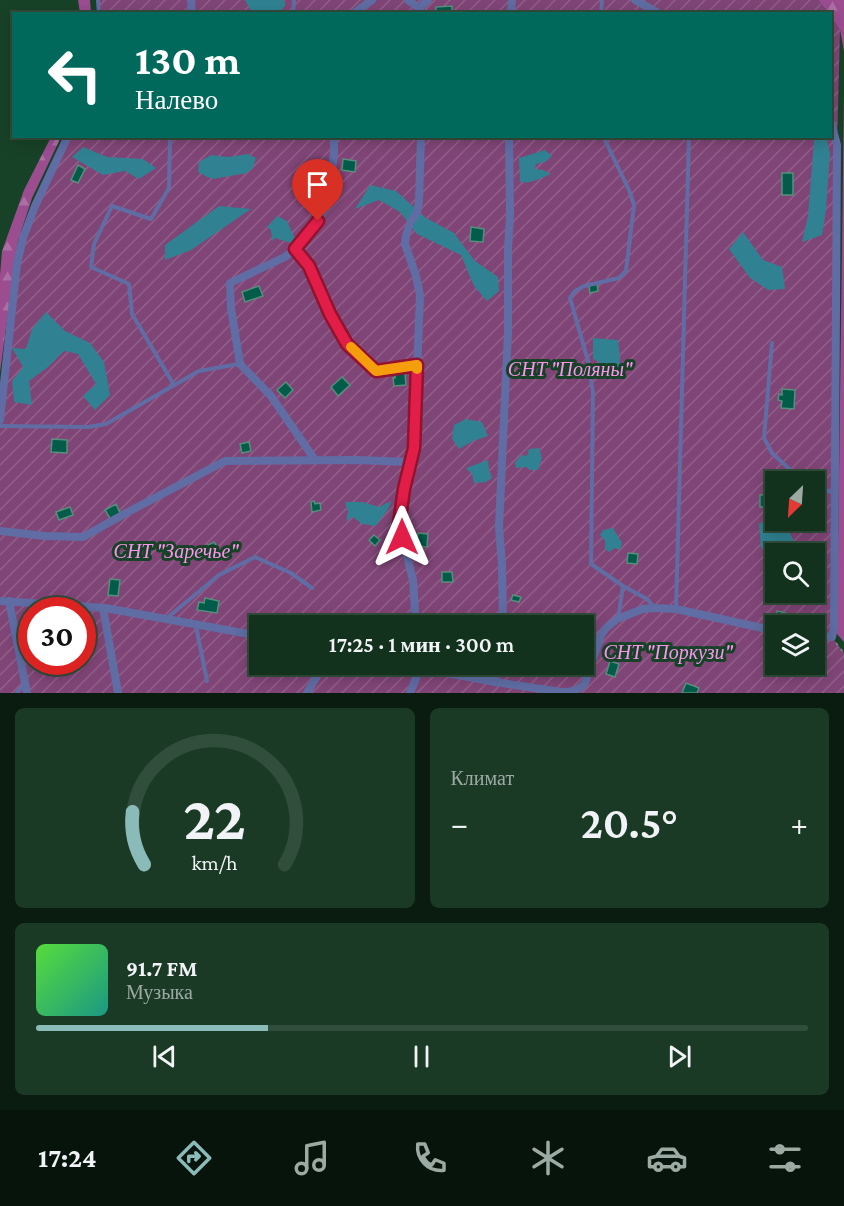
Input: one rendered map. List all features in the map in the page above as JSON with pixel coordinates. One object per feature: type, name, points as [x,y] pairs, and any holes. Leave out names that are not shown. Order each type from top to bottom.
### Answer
[{"type":"street","points":[[360,4],[372,0]]},
{"type":"street","points":[[408,0],[421,11],[428,0]]},
{"type":"street","points":[[635,0],[656,12]]},
{"type":"street","points":[[825,636],[832,637],[834,628],[837,145],[832,126]]},
{"type":"street","points":[[0,420],[17,264],[23,238],[35,206],[67,138]]},
{"type":"street","points":[[315,460],[271,396],[240,364],[231,308],[231,283],[285,258],[318,221],[329,203],[334,138]]},
{"type":"street","points":[[415,615],[413,579],[399,524],[404,489],[414,448],[420,295],[405,244],[406,235],[417,213],[419,201],[421,138]]},
{"type":"street","points":[[502,615],[499,526],[508,332],[510,216],[508,138]]},
{"type":"street","points":[[0,531],[83,537],[225,460],[411,462]]},
{"type":"street","points":[[0,601],[103,608],[249,634]]},
{"type":"street","points":[[9,601],[26,689]]},
{"type":"street","points":[[103,608],[118,693]]},
{"type":"street","points":[[457,675],[523,690],[561,692],[581,688],[587,678],[601,635],[606,628],[617,619],[643,609],[676,609],[765,629]]},
{"type":"street","points":[[307,693],[318,675]]},
{"type":"street","points":[[410,693],[413,675]]},
{"type":"street","points":[[495,682],[496,675]]},
{"type":"lane","points":[[170,138],[169,188],[151,219],[112,206],[94,244],[91,267],[129,284],[132,314],[174,385]]},
{"type":"lane","points":[[604,138],[634,205],[626,271],[619,278],[585,286],[575,291],[570,298],[588,361],[593,393],[591,564],[647,599],[654,608]]},
{"type":"lane","points":[[676,609],[689,138]]},
{"type":"lane","points":[[295,249],[309,266],[330,314],[347,344],[376,371],[417,365]]},
{"type":"lane","points":[[772,343],[764,438],[772,453],[792,471]]},
{"type":"lane","points":[[0,426],[88,427],[106,424],[199,371],[240,364]]},
{"type":"lane","points":[[825,489],[834,493]]},
{"type":"lane","points":[[166,619],[219,575],[255,557],[291,573],[312,588]]},
{"type":"lane","points":[[617,619],[623,586]]},
{"type":"lane","points":[[196,624],[207,681]]},
{"type":"lane","points":[[17,693],[26,689]]},
{"type":"path","points":[[832,637],[844,653]]},
{"type":"green space","points":[[78,0],[90,0],[91,12],[80,12]]},
{"type":"green space","points":[[98,0],[818,0],[827,12],[99,12]]},
{"type":"green space","points":[[818,0],[844,0],[844,51],[840,30],[832,19],[832,12],[827,12]]},
{"type":"green space","name":"СНТ \"Поляны\"","points":[[832,19],[840,30],[832,637],[844,653],[844,693],[0,693],[0,420],[23,238],[68,138],[832,138]]},
{"type":"green space","points":[[844,95],[844,642],[837,634]]},
{"type":"green space","points":[[50,138],[61,138],[32,198],[18,241],[0,372],[2,251],[24,190]]},
{"type":"water","points":[[245,0],[283,0],[286,4],[281,12],[251,12]]},
{"type":"water","points":[[812,138],[826,138],[830,153],[826,210],[822,235],[802,242],[808,216]]},
{"type":"water","points":[[83,147],[107,157],[143,159],[156,168],[139,179],[125,171],[103,175],[72,157]]},
{"type":"water","points":[[545,150],[552,156],[545,162],[536,164],[535,169],[551,174],[532,181],[520,182],[519,158]]},
{"type":"water","points":[[248,154],[256,158],[253,168],[247,173],[213,179],[198,172],[199,162],[211,155],[228,157]]},
{"type":"water","points":[[370,185],[396,191],[426,218],[454,233],[475,261],[498,277],[499,291],[487,301],[474,286],[461,255],[417,234],[400,212],[379,200],[355,209]]},
{"type":"water","points":[[219,206],[251,209],[191,250],[165,260],[165,245]]},
{"type":"water","points":[[277,216],[287,221],[296,241],[291,243],[275,238],[272,241],[271,230],[267,227]]},
{"type":"water","points":[[743,232],[763,260],[782,267],[785,289],[768,290],[750,278],[729,249]]},
{"type":"water","points":[[46,312],[65,331],[90,343],[104,362],[110,395],[95,410],[83,396],[96,384],[78,354],[64,351],[29,381],[32,405],[14,402],[12,381],[23,367],[12,348],[26,349],[32,329]]},
{"type":"water","points":[[593,338],[618,340],[619,372],[593,359]]},
{"type":"water","points":[[466,419],[482,422],[488,436],[459,449],[452,439],[454,425]]},
{"type":"water","points":[[539,448],[542,458],[538,470],[530,470],[526,467],[516,468],[515,463],[521,455],[527,456],[529,449]]},
{"type":"water","points":[[488,460],[492,478],[486,482],[474,483],[472,474],[466,468]]},
{"type":"water","points":[[391,501],[376,526],[362,524],[353,517],[346,521],[348,512],[345,502],[363,502],[379,507]]},
{"type":"water","points":[[765,521],[765,531],[789,531],[795,543],[765,543],[765,549],[761,548],[759,524]]},
{"type":"water","points":[[613,528],[622,543],[620,550],[615,548],[609,552],[605,549],[605,541],[600,535],[603,530]]},
{"type":"building","points":[[452,6],[452,12],[436,12],[436,7]]},
{"type":"building","points":[[343,159],[356,161],[355,172],[342,170]]},
{"type":"building","points":[[78,165],[85,169],[78,183],[71,180]]},
{"type":"building","points":[[782,173],[793,173],[793,195],[782,195]]},
{"type":"building","points":[[471,227],[484,229],[483,242],[470,241]]},
{"type":"building","points":[[597,284],[598,291],[590,293],[589,286]]},
{"type":"building","points":[[259,286],[263,296],[245,302],[242,292]]},
{"type":"building","points":[[395,373],[405,373],[406,385],[394,386]]},
{"type":"building","points":[[342,377],[350,385],[338,396],[331,387]]},
{"type":"building","points":[[286,382],[293,390],[285,398],[277,390]]},
{"type":"building","points":[[782,389],[795,390],[794,409],[781,408],[782,401],[778,400],[779,394],[782,395]]},
{"type":"building","points":[[52,439],[67,440],[67,453],[51,452]]},
{"type":"building","points":[[249,442],[251,451],[242,453],[240,444]]},
{"type":"building","points":[[760,495],[765,495],[765,507],[760,507]]},
{"type":"building","points":[[314,501],[315,504],[320,503],[321,510],[312,512],[311,502]]},
{"type":"building","points":[[116,504],[121,515],[111,520],[105,510]]},
{"type":"building","points":[[70,507],[73,515],[59,520],[56,512]]},
{"type":"building","points":[[418,533],[428,534],[427,547],[416,546]]},
{"type":"building","points":[[374,535],[380,540],[375,546],[369,540]]},
{"type":"building","points":[[214,542],[219,550],[209,556],[204,547]]},
{"type":"building","points":[[628,553],[638,554],[637,564],[627,563]]},
{"type":"building","points":[[442,572],[452,572],[453,582],[442,582]]},
{"type":"building","points":[[110,579],[120,580],[118,596],[108,595]]},
{"type":"building","points":[[513,595],[521,597],[519,602],[511,600]]},
{"type":"building","points":[[205,598],[219,601],[217,613],[197,610],[199,602],[204,603]]},
{"type":"building","points":[[777,611],[786,613],[786,615],[776,615]]},
{"type":"building","points":[[610,661],[619,664],[615,677],[606,674]]},
{"type":"building","points":[[686,683],[699,688],[697,693],[682,693]]},
{"type":"slow traffic","points":[[351,347],[376,371],[417,365],[417,369]]},
{"type":"route","points":[[318,221],[295,249],[309,266],[330,314],[347,344],[376,371],[417,365],[414,448],[404,489],[399,524],[402,537]]},
{"type":"park label","name":"СНТ \"Заречье\"","points":[[176,551]]},
{"type":"park label","name":"СНТ \"Поркузи\"","points":[[668,652]]}]
